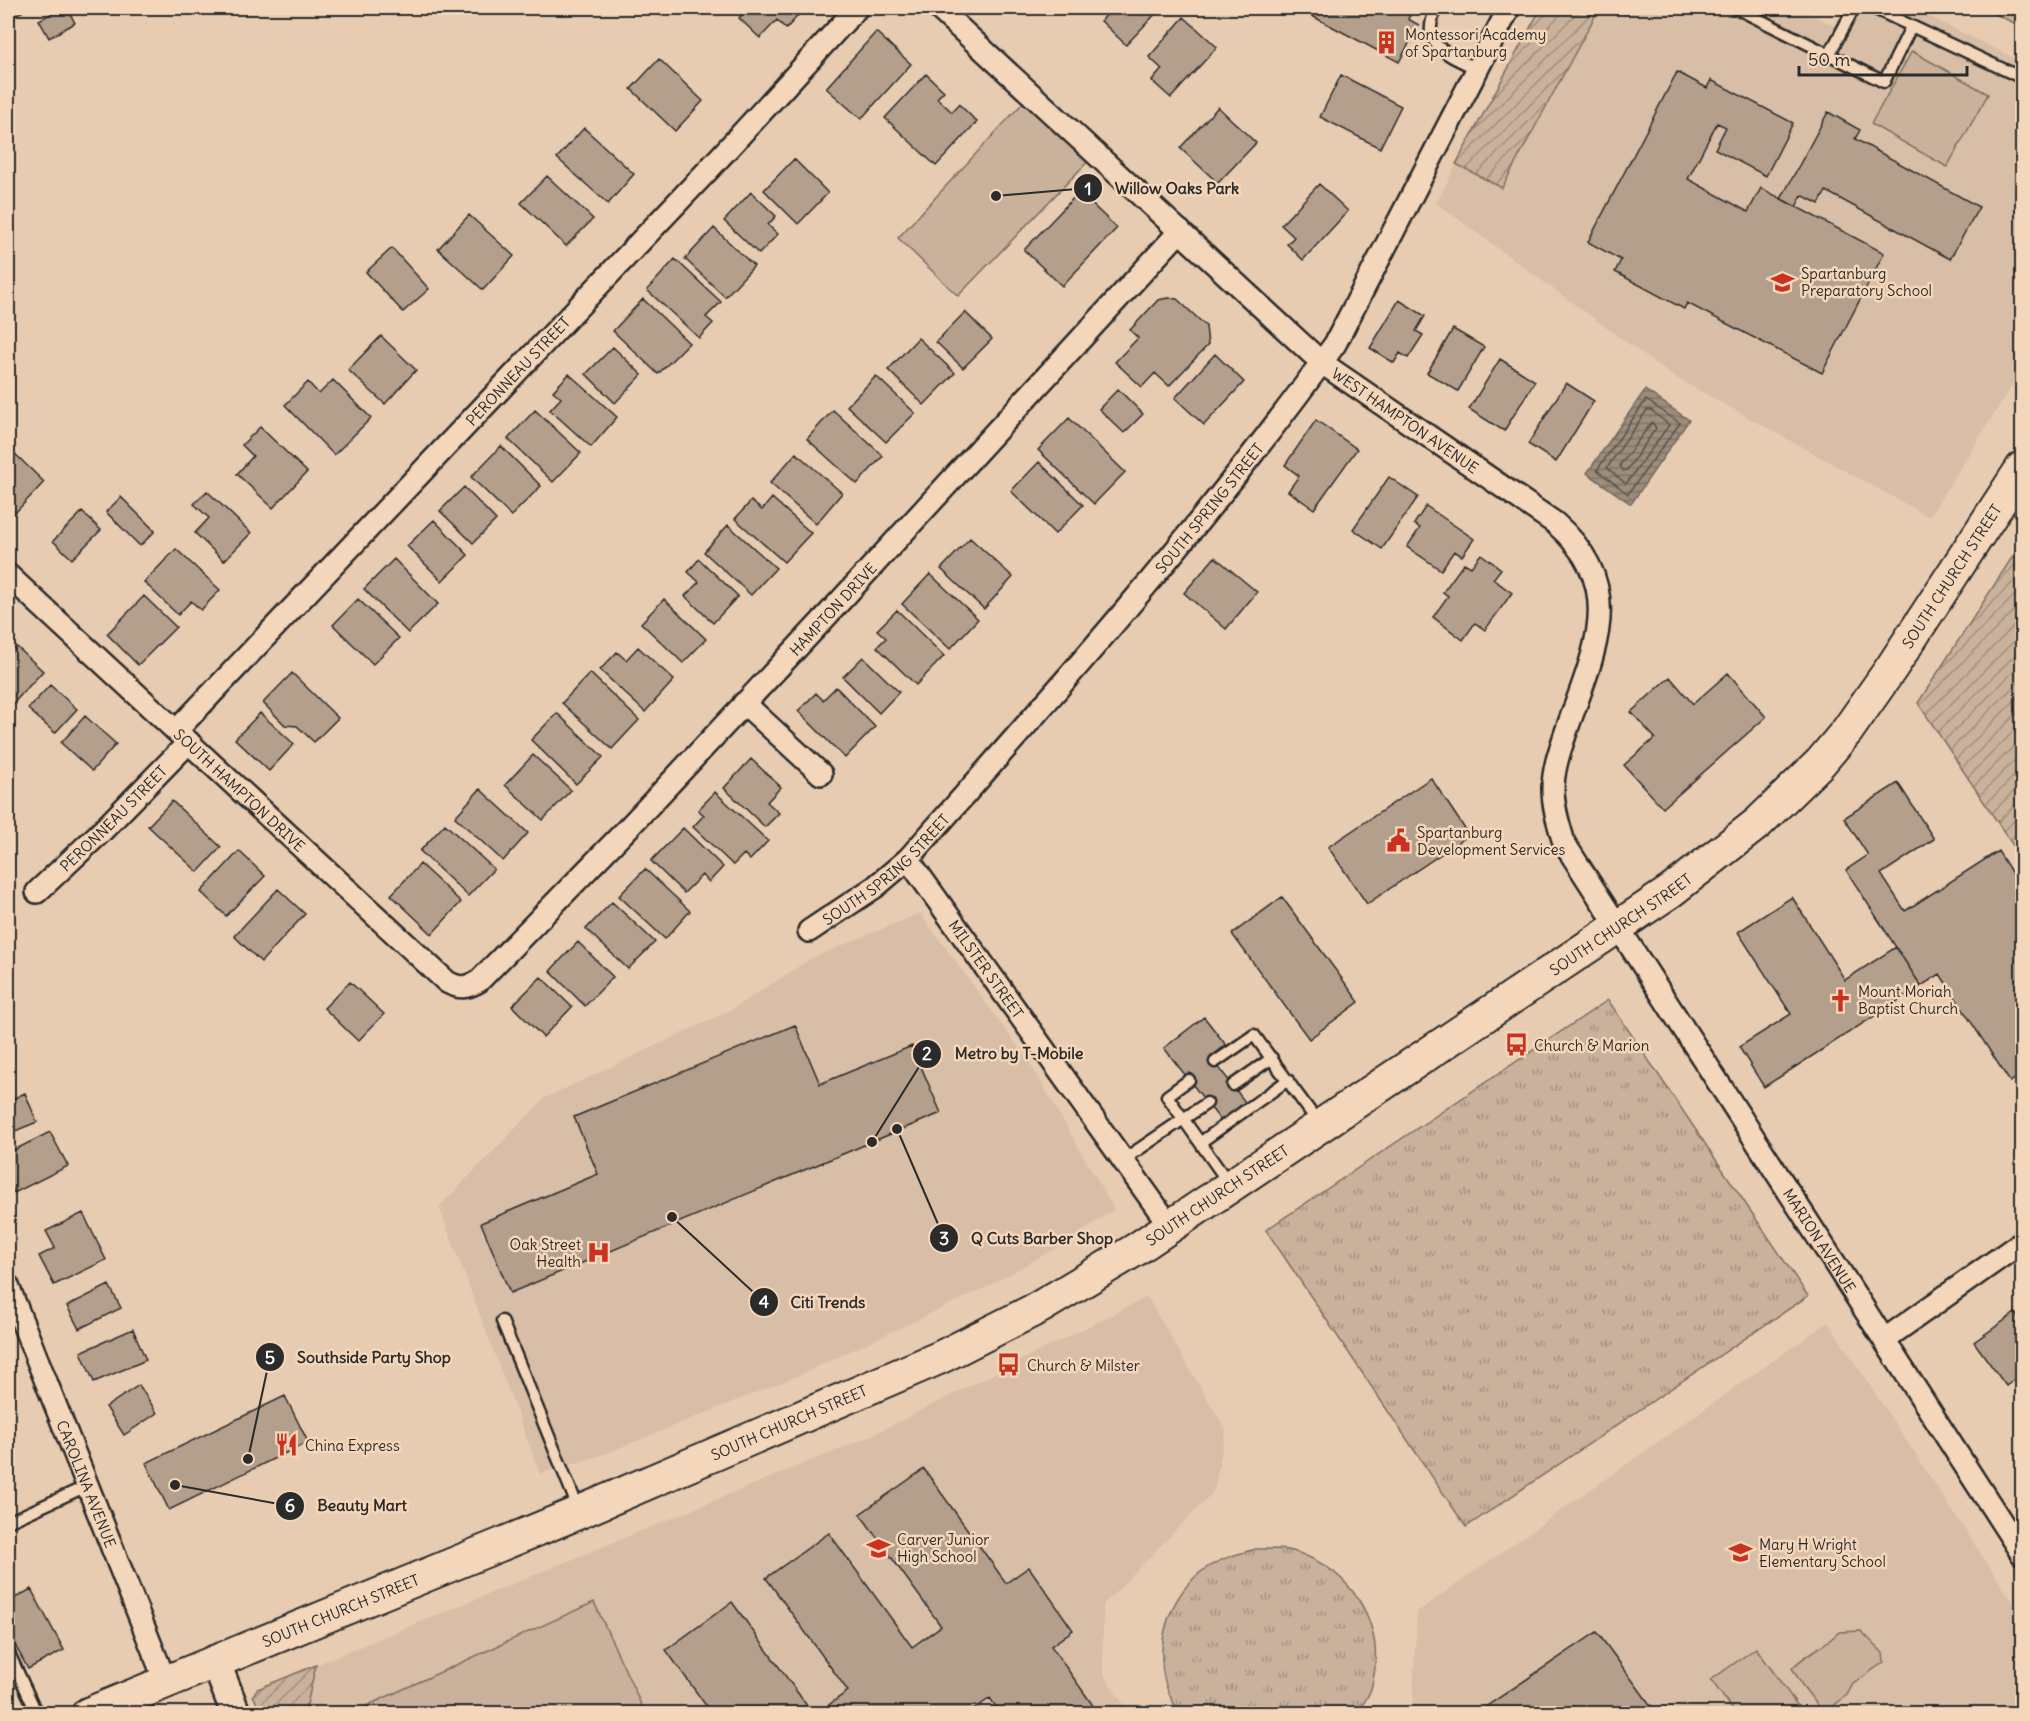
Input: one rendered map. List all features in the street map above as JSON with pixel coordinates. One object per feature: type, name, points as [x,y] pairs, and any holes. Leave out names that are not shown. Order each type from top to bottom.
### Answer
[{"type":"main road","name":"SOUTH CHURCH STREET","points":[[88,1713],[580,1512],[991,1333],[1088,1279],[1671,891],[1758,823],[1820,763],[1892,667],[2022,468]]},
{"type":"street","name":"PERONNEAU STREET","points":[[37,892],[102,831],[183,736],[857,8]]},
{"type":"street","name":"WEST HAMPTON AVENUE","points":[[938,8],[1322,363],[1555,524],[1572,538],[1586,556],[1596,577],[1601,599],[1601,622],[1596,644],[1556,761],[1553,789],[1556,816],[1564,843],[1619,925]]},
{"type":"street","name":"SOUTH SPRING STREET","points":[[809,931],[875,887],[908,859],[1172,558],[1322,363],[1335,344],[1509,8]]},
{"type":"street","name":"HAMPTON DRIVE","points":[[479,981],[744,703],[1180,231]]},
{"type":"street","name":"SOUTH HAMPTON DRIVE","points":[[8,575],[447,982],[458,987],[470,987],[479,981]]},
{"type":"street","points":[[744,703],[821,774]]},
{"type":"street","name":"MILSTER STREET","points":[[908,859],[1170,1226]]},
{"type":"street","name":"MARION AVENUE","points":[[1619,925],[2022,1554]]},
{"type":"street","points":[[1885,1339],[2022,1242]]},
{"type":"street","name":"CAROLINA AVENUE","points":[[8,1286],[166,1683]]},
{"type":"street","points":[[215,1660],[236,1713]]},
{"type":"lane","points":[[1437,8],[1430,22],[1433,39],[1442,51],[1477,69]]},
{"type":"lane","points":[[1736,8],[1884,82],[1911,27]]},
{"type":"lane","points":[[1829,55],[1854,8]]},
{"type":"lane","points":[[1874,8],[2022,78]]},
{"type":"lane","points":[[1215,1062],[1254,1035],[1320,1125]]},
{"type":"lane","points":[[1233,1085],[1272,1058]]},
{"type":"lane","points":[[1189,1080],[1167,1096],[1230,1185]]},
{"type":"lane","points":[[1201,1142],[1287,1080]]},
{"type":"lane","points":[[1123,1160],[1207,1103]]},
{"type":"lane","points":[[501,1321],[580,1512]]},
{"type":"lane","points":[[8,1522],[89,1485]]},
{"type":"lane","points":[[8,1651],[37,1713]]},
{"type":"shaded area","name":"Spartanburg Preparatory School","points":[[1541,8],[1800,8],[1834,26],[1844,8],[1912,8],[2022,62],[2022,370],[1929,517],[1671,375],[1436,203]]},
{"type":"shaded area","points":[[920,913],[1030,1063],[1114,1209],[1072,1239],[983,1289],[797,1376],[602,1455],[540,1474],[439,1207],[545,1098],[729,1011],[812,958]]},
{"type":"shaded area","name":"Carver Junior High School","points":[[1147,1297],[1226,1430],[1214,1491],[1103,1605],[1103,1673],[1129,1713],[305,1714],[316,1665],[864,1439]]},
{"type":"shaded area","name":"Mary H Wright Elementary School","points":[[1828,1322],[2022,1616],[2022,1713],[1412,1714],[1417,1612]]},
{"type":"green space","points":[[1541,8],[1579,8],[1595,16],[1502,188],[1456,164]]},
{"type":"green space","points":[[1983,8],[2022,8],[2022,27]]},
{"type":"green space","points":[[1912,51],[1988,94],[1947,167],[1871,124]]},
{"type":"green space","points":[[1031,94],[1096,153],[958,296],[898,238]]},
{"type":"green space","points":[[2022,542],[2022,859],[1918,703]]},
{"type":"green space","points":[[1608,1000],[1808,1296],[1466,1527],[1266,1230]]},
{"type":"green space","points":[[1256,1549],[1289,1550],[1314,1560],[1349,1586],[1361,1604],[1370,1623],[1375,1666],[1371,1689],[1358,1713],[1180,1713],[1165,1680],[1162,1662],[1166,1625],[1173,1608],[1182,1592],[1208,1567],[1231,1556]]},
{"type":"green space","points":[[594,1602],[645,1713],[351,1713]]},
{"type":"green space","points":[[1861,1631],[1883,1653],[1884,1662],[1853,1684],[1847,1695],[1827,1711],[1822,1711],[1792,1668],[1839,1632]]},
{"type":"green space","points":[[1756,1648],[1803,1713],[1735,1713],[1711,1680]]},
{"type":"green space","points":[[316,1665],[305,1713],[261,1713],[253,1695],[257,1689]]},
{"type":"water","points":[[1645,390],[1689,420],[1631,504],[1587,473]]},
{"type":"building","points":[[8,8],[28,8],[8,20]]},
{"type":"building","points":[[62,8],[67,8],[75,23],[49,38],[39,20]]},
{"type":"building","points":[[748,8],[800,8],[803,10],[786,29],[777,20],[760,38],[739,18]]},
{"type":"building","points":[[1113,8],[1161,8],[1126,45],[1101,21]]},
{"type":"building","name":"Montessori Academy of Spartanburg","points":[[1297,8],[1414,8],[1408,19],[1419,25],[1399,62]]},
{"type":"building","points":[[1184,17],[1217,47],[1171,98],[1152,81],[1162,69],[1149,57]]},
{"type":"building","points":[[876,32],[911,64],[861,119],[826,88]]},
{"type":"building","points":[[659,59],[703,101],[675,131],[631,89]]},
{"type":"building","points":[[1677,72],[1707,88],[1711,80],[1793,123],[1766,176],[1715,149],[1726,127],[1717,123],[1688,179],[1748,212],[1761,188],[1884,253],[1822,373],[1687,303],[1684,309],[1615,272],[1621,260],[1588,242]]},
{"type":"building","points":[[926,74],[944,91],[937,98],[952,112],[959,104],[977,122],[936,166],[885,118]]},
{"type":"building","points":[[1341,75],[1401,106],[1380,148],[1320,117]]},
{"type":"building","points":[[1218,107],[1256,143],[1218,183],[1180,148]]},
{"type":"building","points":[[1828,112],[1860,130],[1855,139],[1979,207],[1950,259],[1826,191],[1819,204],[1802,195],[1796,207],[1781,199]]},
{"type":"building","points":[[584,128],[634,174],[608,204],[557,158]]},
{"type":"building","points":[[794,159],[828,193],[798,224],[764,190]]},
{"type":"building","points":[[547,176],[593,219],[566,246],[521,203]]},
{"type":"building","points":[[1319,184],[1348,211],[1303,260],[1287,244],[1294,237],[1281,225]]},
{"type":"building","points":[[751,192],[776,216],[768,225],[778,234],[759,254],[724,221]]},
{"type":"building","points":[[1079,192],[1117,228],[1062,286],[1024,250]]},
{"type":"building","points":[[469,215],[514,256],[483,290],[438,249]]},
{"type":"building","points":[[714,228],[754,266],[725,297],[685,259]]},
{"type":"building","points":[[392,248],[429,289],[403,312],[366,272]]},
{"type":"building","points":[[675,259],[721,302],[706,317],[713,323],[699,338],[647,290]]},
{"type":"building","points":[[643,299],[689,343],[658,374],[613,331]]},
{"type":"building","points":[[1177,299],[1206,326],[1208,345],[1169,386],[1155,373],[1142,387],[1115,362],[1138,338],[1130,330],[1158,300]]},
{"type":"building","points":[[1399,300],[1425,316],[1416,331],[1423,335],[1408,358],[1400,353],[1394,363],[1370,348]]},
{"type":"building","points":[[965,312],[992,339],[963,368],[936,342]]},
{"type":"building","points":[[1453,329],[1484,347],[1458,391],[1427,373]]},
{"type":"building","points":[[381,336],[416,370],[385,404],[348,370]]},
{"type":"building","points":[[918,338],[955,373],[924,405],[888,370]]},
{"type":"building","points":[[613,347],[642,375],[615,403],[586,374]]},
{"type":"building","points":[[1215,354],[1244,382],[1204,425],[1175,398]]},
{"type":"building","points":[[1500,359],[1535,381],[1504,431],[1469,409]]},
{"type":"building","points":[[569,374],[617,417],[591,447],[550,410],[561,398],[553,391]]},
{"type":"building","points":[[876,376],[915,413],[886,442],[847,406]]},
{"type":"building","points":[[333,380],[371,418],[334,455],[285,405],[308,382],[319,394]]},
{"type":"building","points":[[1566,383],[1594,401],[1556,462],[1528,444]]},
{"type":"building","points":[[1118,389],[1143,414],[1124,433],[1099,409]]},
{"type":"building","points":[[535,410],[581,453],[553,482],[508,439]]},
{"type":"building","points":[[833,410],[883,456],[857,484],[807,439]]},
{"type":"building","points":[[1069,418],[1125,472],[1094,504],[1038,450]]},
{"type":"building","points":[[1316,420],[1357,449],[1314,509],[1288,491],[1299,476],[1285,465]]},
{"type":"building","points":[[260,427],[307,472],[273,508],[237,474],[253,456],[242,445]]},
{"type":"building","points":[[501,446],[541,486],[511,516],[471,477]]},
{"type":"building","points":[[8,447],[44,482],[15,513],[8,506]]},
{"type":"building","points":[[796,453],[842,493],[816,524],[770,483]]},
{"type":"building","points":[[1039,462],[1083,505],[1055,534],[1011,491]]},
{"type":"building","points":[[1389,477],[1418,497],[1382,549],[1353,529]]},
{"type":"building","points":[[464,487],[496,520],[473,543],[440,511]]},
{"type":"building","points":[[207,491],[251,533],[224,561],[195,533],[209,518],[194,504]]},
{"type":"building","points":[[121,497],[155,531],[140,546],[106,512]]},
{"type":"building","points":[[772,498],[811,533],[784,562],[735,519],[751,501],[762,510]]},
{"type":"building","points":[[1426,506],[1474,539],[1462,556],[1454,551],[1441,570],[1407,547],[1420,528],[1414,524]]},
{"type":"building","points":[[82,512],[101,530],[72,559],[53,541]]},
{"type":"building","points":[[434,520],[468,555],[442,581],[407,546]]},
{"type":"building","points":[[728,525],[776,568],[751,595],[704,552]]},
{"type":"building","points":[[970,538],[1013,577],[984,609],[941,569]]},
{"type":"building","points":[[176,549],[220,590],[201,610],[191,601],[178,615],[144,582]]},
{"type":"building","points":[[1481,554],[1501,569],[1493,579],[1512,593],[1485,630],[1475,623],[1463,640],[1433,617],[1448,596],[1443,592],[1464,563],[1471,567]]},
{"type":"building","points":[[1215,557],[1257,592],[1226,629],[1184,593]]},
{"type":"building","points":[[394,559],[438,604],[408,633],[364,589]]},
{"type":"building","points":[[699,559],[738,596],[713,623],[685,596],[699,582],[688,572]]},
{"type":"building","points":[[930,574],[978,619],[950,649],[902,604]]},
{"type":"building","points":[[144,596],[176,627],[138,665],[107,634]]},
{"type":"building","points":[[358,599],[399,638],[373,664],[333,625]]},
{"type":"building","points":[[664,599],[706,639],[683,663],[641,623]]},
{"type":"building","points":[[897,610],[944,656],[916,685],[877,647],[886,638],[877,630]]},
{"type":"building","points":[[17,647],[43,671],[8,709],[8,656]]},
{"type":"building","points":[[638,647],[674,680],[645,712],[600,670],[617,652],[626,660]]},
{"type":"building","points":[[863,657],[899,692],[879,713],[843,677]]},
{"type":"building","points":[[292,673],[338,718],[314,742],[297,726],[285,725],[263,703]]},
{"type":"building","points":[[590,673],[639,720],[612,749],[562,703]]},
{"type":"building","points":[[1728,673],[1766,717],[1663,808],[1624,765],[1655,738],[1631,712],[1670,677],[1693,704]]},
{"type":"building","points":[[50,685],[77,709],[55,733],[28,709]]},
{"type":"building","points":[[836,687],[875,727],[845,758],[798,711],[816,693],[823,700]]},
{"type":"building","points":[[260,713],[294,744],[269,771],[235,739]]},
{"type":"building","points":[[557,713],[603,757],[576,784],[531,740]]},
{"type":"building","points":[[85,716],[116,744],[92,771],[61,743]]},
{"type":"building","points":[[533,755],[571,790],[543,820],[505,785]]},
{"type":"building","points":[[751,759],[781,787],[767,802],[779,813],[765,827],[724,788]]},
{"type":"building","name":"Spartanburg Development Services","points":[[1431,778],[1469,835],[1367,904],[1328,847]]},
{"type":"building","points":[[1898,783],[1934,839],[1881,874],[1905,911],[1998,851],[2022,889],[2022,1074],[2010,1082],[1940,974],[1921,986],[1846,870],[1868,855],[1844,818]]},
{"type":"building","points":[[480,789],[528,833],[503,861],[455,817]]},
{"type":"building","points":[[715,792],[768,841],[750,860],[744,854],[733,865],[693,827],[704,815],[698,810]]},
{"type":"building","points":[[172,801],[221,847],[198,872],[148,826]]},
{"type":"building","points":[[445,824],[494,869],[468,896],[420,851]]},
{"type":"building","points":[[683,828],[723,867],[709,882],[702,875],[684,893],[651,861]]},
{"type":"building","points":[[239,851],[265,876],[226,916],[201,892]]},
{"type":"building","points":[[420,864],[461,902],[432,934],[391,895]]},
{"type":"building","points":[[645,869],[690,911],[665,939],[619,896]]},
{"type":"building","points":[[278,889],[305,914],[261,962],[234,936]]},
{"type":"building","points":[[1282,897],[1359,1002],[1309,1039],[1232,934]]},
{"type":"building","name":"Mount Moriah Baptist Church","points":[[1792,897],[1845,980],[1896,947],[1921,986],[1764,1087],[1739,1047],[1791,1014],[1738,932]]},
{"type":"building","points":[[612,902],[655,942],[628,969],[586,929]]},
{"type":"building","points":[[578,942],[613,977],[585,1006],[550,971]]},
{"type":"building","points":[[541,977],[572,1007],[543,1037],[512,1006]]},
{"type":"building","points":[[350,982],[384,1014],[358,1041],[324,1008]]},
{"type":"building","points":[[1204,1017],[1226,1045],[1211,1057],[1245,1102],[1221,1121],[1164,1048]]},
{"type":"building","points":[[795,1025],[820,1084],[912,1046],[941,1113],[510,1293],[481,1223],[598,1174],[574,1117]]},
{"type":"building","points":[[25,1093],[37,1122],[8,1134],[8,1101]]},
{"type":"building","points":[[50,1132],[68,1166],[14,1193],[8,1180],[8,1153]]},
{"type":"building","points":[[83,1213],[106,1260],[54,1285],[39,1256],[55,1248],[46,1231]]},
{"type":"building","points":[[109,1285],[121,1308],[79,1329],[67,1306]]},
{"type":"building","points":[[2015,1313],[2022,1323],[2022,1374],[2006,1386],[1974,1342]]},
{"type":"building","points":[[133,1329],[146,1360],[94,1382],[81,1352]]},
{"type":"building","points":[[139,1385],[157,1413],[124,1435],[106,1407]]},
{"type":"building","points":[[285,1396],[308,1442],[169,1510],[146,1463]]},
{"type":"building","points":[[924,1469],[1006,1583],[1029,1567],[1073,1630],[1051,1646],[1099,1714],[1001,1714],[990,1698],[968,1714],[816,1714],[848,1691],[766,1578],[829,1533],[912,1647],[941,1626],[860,1514]]},
{"type":"building","points":[[31,1589],[64,1650],[28,1669],[8,1632],[8,1602]]},
{"type":"building","points":[[732,1602],[813,1714],[712,1714],[666,1650]]},
{"type":"building","points":[[1597,1632],[1657,1714],[1475,1714]]},
{"type":"place","name":"Montessori Academy of Spartanburg","points":[[1387,43]]},
{"type":"place","name":"Willow Oaks Park","points":[[996,196]]},
{"type":"place","name":"Spartanburg Preparatory School","points":[[1783,282]]},
{"type":"place","name":"Spartanburg Development Services","points":[[1399,841]]},
{"type":"place","name":"Mount Moriah Baptist Church","points":[[1840,1000]]},
{"type":"place","name":"Church & Marion","points":[[1516,1045]]},
{"type":"place","name":"Q Cuts Barber Shop","points":[[897,1129]]},
{"type":"place","name":"Metro by T-Mobile","points":[[872,1142]]},
{"type":"place","name":"Citi Trends","points":[[672,1217]]},
{"type":"place","name":"Oak Street Health","points":[[599,1253]]},
{"type":"place","name":"Church & Milster","points":[[1009,1365]]},
{"type":"place","name":"China Express","points":[[287,1445]]},
{"type":"place","name":"Southside Party Shop","points":[[248,1459]]},
{"type":"place","name":"Beauty Mart","points":[[175,1485]]},
{"type":"place","name":"Carver Junior High School","points":[[879,1548]]},
{"type":"place","name":"Mary H Wright Elementary School","points":[[1741,1553]]}]
